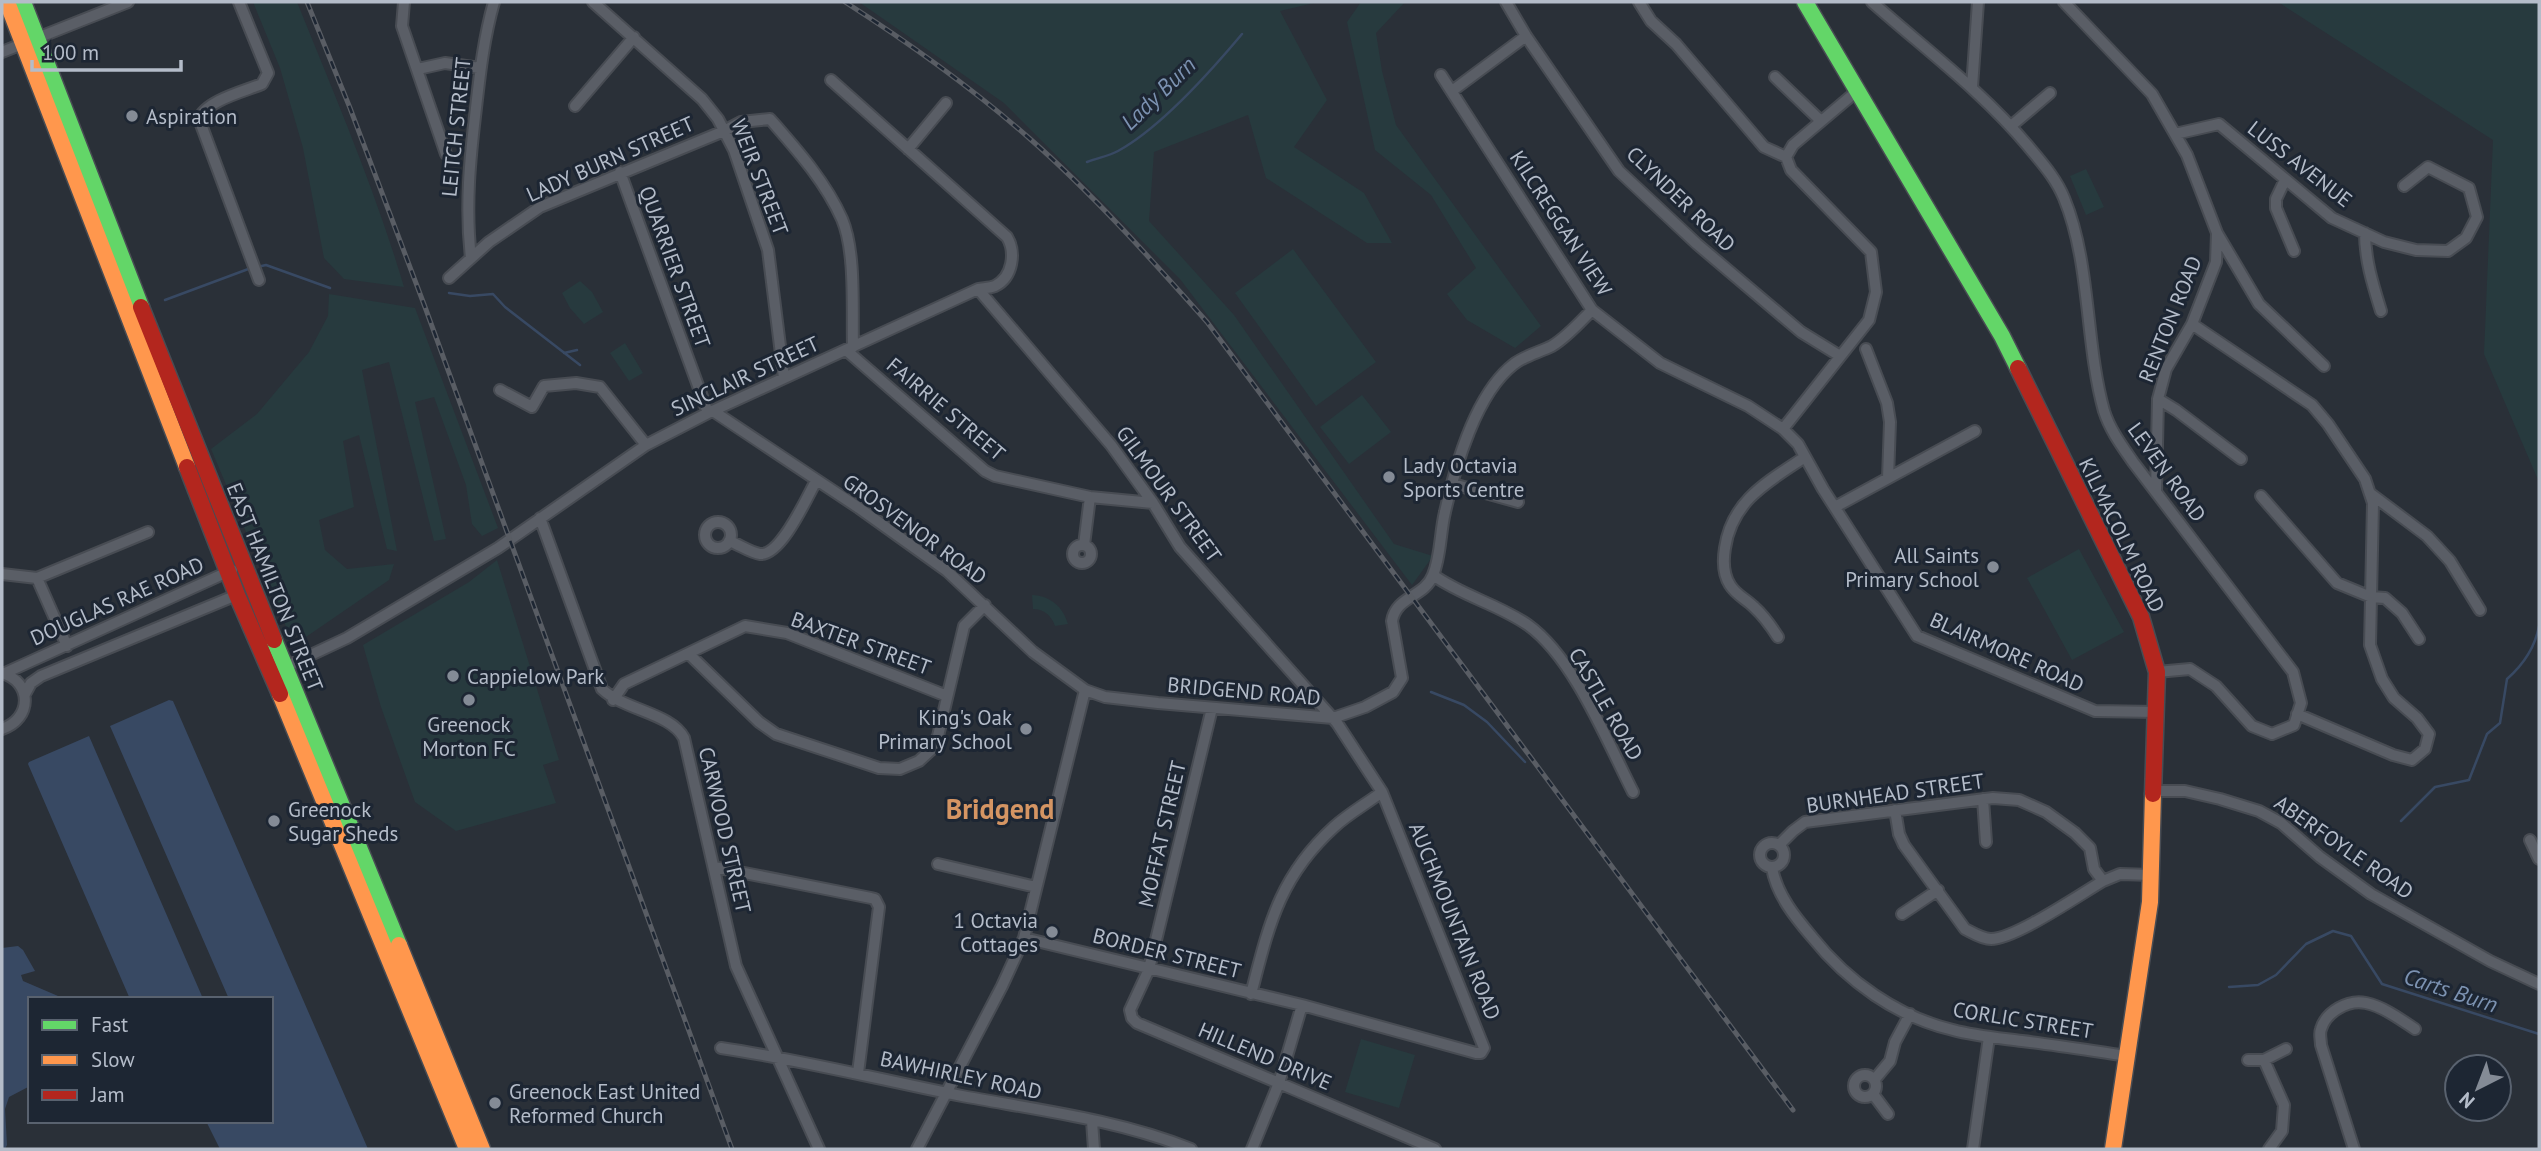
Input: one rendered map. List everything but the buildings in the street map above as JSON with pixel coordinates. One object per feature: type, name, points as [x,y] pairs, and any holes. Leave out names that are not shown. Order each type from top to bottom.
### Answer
[{"type":"main road","points":[[7,2],[30,40]]},
{"type":"main road","points":[[23,2],[30,40]]},
{"type":"main road","name":"KILMACOLM ROAD","points":[[1805,2],[2002,336],[2141,617],[2157,672],[2150,902],[2113,1149]]},
{"type":"main road","name":"EAST HAMILTON STREET","points":[[30,40],[202,464],[237,568],[237,595],[279,671]]},
{"type":"main road","name":"EAST HAMILTON STREET","points":[[237,568],[253,588],[279,671],[366,886],[467,1149]]},
{"type":"main road","name":"EAST HAMILTON STREET","points":[[366,886],[482,1149]]},
{"type":"street","points":[[2,52],[128,2]]},
{"type":"street","points":[[239,2],[268,73],[266,79],[262,84],[209,106],[201,112],[199,119],[259,280]]},
{"type":"street","points":[[404,2],[402,26],[446,154]]},
{"type":"street","name":"LEITCH STREET","points":[[471,257],[467,190],[480,68],[494,2]]},
{"type":"street","name":"WEIR STREET","points":[[593,2],[702,99],[718,118],[734,150],[768,250],[784,378]]},
{"type":"street","name":"CLYNDER ROAD","points":[[1506,2],[1526,36],[1619,171],[1697,244],[1801,332],[1840,356]]},
{"type":"street","points":[[1639,2],[1651,20],[1676,44],[1764,147],[1786,157],[1791,170],[1871,252],[1877,292],[1868,320],[1783,429]]},
{"type":"street","name":"LEVEN ROAD","points":[[1872,2],[1972,87],[2011,126],[2044,165],[2065,199],[2074,229],[2104,411],[2117,439],[2293,672],[2301,703],[2297,714]]},
{"type":"street","points":[[1972,87],[1978,2]]},
{"type":"street","name":"RENTON ROAD","points":[[2064,2],[2152,94],[2186,155],[2217,233],[2216,262],[2192,324],[2166,369],[2158,399],[2156,491]]},
{"type":"street","points":[[1452,91],[1526,36]]},
{"type":"street","points":[[575,106],[634,37]]},
{"type":"street","points":[[418,69],[445,63],[480,68]]},
{"type":"street","name":"KILCREGGAN VIEW","points":[[1441,75],[1592,310],[1660,363],[1748,406],[1783,429]]},
{"type":"street","points":[[1775,77],[1821,121]]},
{"type":"street","name":"SINCLAIR STREET","points":[[279,671],[347,638],[498,548],[646,445],[711,412],[978,289],[994,287],[1007,274],[1013,257],[1012,245],[1000,230],[831,80]]},
{"type":"street","points":[[1786,157],[1793,145],[1857,91]]},
{"type":"street","points":[[2011,126],[2050,93]]},
{"type":"street","points":[[908,149],[946,103]]},
{"type":"street","name":"LADY BURN STREET","points":[[449,278],[471,257],[540,207],[741,122],[770,120],[808,163],[842,220],[852,270],[850,348]]},
{"type":"street","name":"LUSS AVENUE","points":[[2175,134],[2219,124],[2332,218],[2384,242],[2416,250],[2448,251],[2466,238],[2476,217],[2469,188],[2428,167],[2404,186]]},
{"type":"street","points":[[426,140],[439,135]]},
{"type":"street","name":"QUARRIER STREET","points":[[620,173],[711,412]]},
{"type":"street","points":[[2285,180],[2276,199],[2276,208],[2294,251]]},
{"type":"street","points":[[2217,233],[2259,304],[2324,366]]},
{"type":"street","points":[[2365,233],[2365,249],[2381,311]]},
{"type":"street","name":"GILMOUR STREET","points":[[978,289],[1111,445],[1153,503],[1180,547],[1333,718]]},
{"type":"street","points":[[1433,575],[1445,511],[1469,432],[1486,395],[1514,363],[1555,344],[1592,310]]},
{"type":"street","points":[[2157,672],[2190,669],[2216,687],[2252,726],[2272,734],[2294,724],[2297,714],[2393,755],[2412,760],[2424,749],[2429,734],[2417,718],[2394,698],[2382,679],[2371,645],[2373,503],[2365,479],[2312,405],[2192,324]]},
{"type":"street","name":"FAIRRIE STREET","points":[[850,348],[985,471],[995,476],[1090,497],[1153,503]]},
{"type":"street","points":[[1866,349],[1887,404],[1888,478]]},
{"type":"street","points":[[500,390],[532,407],[544,386],[576,383],[600,387],[646,445]]},
{"type":"street","points":[[2158,399],[2241,459]]},
{"type":"street","name":"GROSVENOR ROAD","points":[[711,412],[859,508],[947,571],[1033,652],[1084,690]]},
{"type":"street","name":"BLAIRMORE ROAD","points":[[1783,429],[1798,444],[1917,636],[2095,711],[2157,712]]},
{"type":"street","points":[[1835,507],[1975,431]]},
{"type":"street","points":[[1778,637],[1765,618],[1739,596],[1729,583],[1724,567],[1724,553],[1728,530],[1751,495],[1805,457]]},
{"type":"street","points":[[729,541],[761,554],[769,552],[786,534],[816,481]]},
{"type":"street","points":[[1453,484],[1518,502]]},
{"type":"street","points":[[2370,494],[2427,536],[2451,561],[2480,610]]},
{"type":"street","points":[[2261,496],[2337,583],[2371,597],[2385,598],[2402,613],[2419,639]]},
{"type":"street","points":[[1084,545],[1090,497]]},
{"type":"street","points":[[541,518],[600,685],[613,700]]},
{"type":"street","points":[[2,574],[37,578],[148,532]]},
{"type":"street","name":"DOUGLAS RAE ROAD","points":[[3,673],[237,568]]},
{"type":"street","name":"BRIDGEND ROAD","points":[[1084,690],[1105,697],[1333,718],[1365,707],[1393,692],[1402,678],[1392,621],[1394,614],[1399,604],[1427,584],[1433,575]]},
{"type":"street","name":"CASTLE ROAD","points":[[1433,575],[1448,586],[1500,609],[1529,626],[1558,654],[1582,692],[1633,792]]},
{"type":"street","points":[[37,578],[67,646]]},
{"type":"street","name":"DOUGLAS RAE ROAD","points":[[25,694],[31,683],[41,676],[253,588]]},
{"type":"street","points":[[689,654],[759,722],[776,734],[879,768],[900,769],[919,761],[932,749],[938,736],[964,626],[985,605]]},
{"type":"street","name":"BAXTER STREET","points":[[613,700],[624,684],[745,626],[787,633],[947,696]]},
{"type":"street","points":[[2,729],[14,724],[25,705],[25,694],[18,681],[3,673]]},
{"type":"street","points":[[917,1149],[1024,938],[1084,690]]},
{"type":"street","name":"CARWOOD STREET","points":[[613,700],[676,727],[681,732],[686,744],[736,966],[819,1149]]},
{"type":"street","name":"MOFFAT STREET","points":[[1149,969],[1212,708]]},
{"type":"street","name":"AUCHMOUNTAIN ROAD","points":[[1302,1005],[1476,1053],[1481,1053],[1484,1048],[1382,792],[1333,718]]},
{"type":"street","name":"ABERFOYLE ROAD","points":[[2154,791],[2185,791],[2259,811],[2281,823],[2320,857],[2371,894],[2490,961],[2539,984]]},
{"type":"street","points":[[1251,994],[1270,921],[1284,888],[1299,865],[1336,825],[1382,792]]},
{"type":"street","name":"BURNHEAD STREET","points":[[1780,845],[1805,822],[1993,797],[2019,800],[2046,812],[2075,833],[2090,848],[2094,869],[2103,881]]},
{"type":"street","points":[[1983,799],[1986,842]]},
{"type":"street","points":[[1895,810],[1899,834],[1904,845],[1965,929],[1989,939],[2022,928],[2120,874],[2152,875]]},
{"type":"street","points":[[2530,840],[2539,859]]},
{"type":"street","name":"CORLIC STREET","points":[[1780,845],[1768,844],[1760,852],[1762,863],[1772,868],[1780,894],[1796,918],[1843,973],[1863,988],[1909,1014],[1952,1030],[2128,1055]]},
{"type":"street","points":[[1772,868],[1783,861],[1784,853],[1780,845]]},
{"type":"street","points":[[939,864],[1036,887]]},
{"type":"street","points":[[714,867],[871,898],[877,902],[879,906],[858,1073]]},
{"type":"street","points":[[1902,914],[1938,891]]},
{"type":"street","name":"BORDER STREET","points":[[1024,938],[1302,1005]]},
{"type":"street","name":"HILLEND DRIVE","points":[[1149,969],[1129,1010],[1137,1023],[1435,1149]]},
{"type":"street","points":[[2354,1149],[2319,1031],[2329,1014],[2346,1004],[2364,1002],[2391,1013],[2415,1029]]},
{"type":"street","points":[[1252,1149],[1279,1083],[1302,1005]]},
{"type":"street","points":[[1875,1079],[1890,1061],[1895,1042],[1909,1014]]},
{"type":"street","points":[[1973,1149],[1989,1037]]},
{"type":"street","name":"BAWHIRLEY ROAD","points":[[721,1048],[777,1056],[1093,1121],[1163,1138],[1191,1149]]},
{"type":"street","points":[[2248,1060],[2264,1060],[2286,1049]]},
{"type":"street","points":[[2264,1060],[2284,1105],[2282,1131],[2269,1149]]},
{"type":"street","points":[[1865,1074],[1875,1079],[1877,1087],[1873,1094],[1865,1097],[1858,1095],[1854,1083],[1857,1077],[1865,1074]]},
{"type":"street","points":[[1873,1094],[1888,1114]]},
{"type":"street","points":[[1093,1121],[1094,1149]]},
{"type":"street","points":[[1442,1149],[1448,1149]]},
{"type":"green space","points":[[253,2],[297,2],[367,179],[404,287],[344,279],[324,258],[303,148],[280,68]]},
{"type":"green space","points":[[859,2],[1318,2],[1280,11],[1327,100],[1294,147],[1364,193],[1392,243],[1367,243],[1266,178],[1248,115],[1154,152],[1149,221],[1234,315],[1394,544],[1433,556],[1412,585],[1180,279],[1004,103]]},
{"type":"green space","points":[[1361,2],[1405,2],[1376,33],[1382,71],[1396,125],[1541,326],[1515,348],[1467,320],[1447,294],[1476,268],[1431,195],[1375,150],[1347,22]]},
{"type":"green space","points":[[2278,2],[2539,2],[2539,482],[2484,354],[2493,140]]},
{"type":"green space","points":[[2086,169],[2104,207],[2086,215],[2070,176]]},
{"type":"green space","points":[[1293,249],[1376,362],[1316,406],[1235,293]]},
{"type":"green space","points":[[580,281],[592,292],[603,312],[584,324],[570,308],[562,293]]},
{"type":"green space","points":[[329,294],[415,308],[498,528],[482,536],[472,524],[466,485],[434,397],[415,402],[446,539],[434,541],[389,362],[362,370],[397,551],[387,549],[359,435],[343,441],[354,507],[319,520],[325,550],[347,569],[394,564],[389,580],[303,639],[287,629],[211,449],[257,414],[309,352],[328,316]]},
{"type":"green space","points":[[625,343],[643,373],[629,381],[610,353]]},
{"type":"green space","points":[[1362,395],[1391,432],[1349,464],[1320,427]]},
{"type":"green space","points":[[2079,549],[2124,632],[2072,660],[2027,578]]},
{"type":"green space","name":"Cappielow Park","points":[[497,560],[559,760],[543,765],[556,803],[456,831],[415,802],[381,707],[363,645],[469,582]]},
{"type":"green space","points":[[1032,595],[1055,604],[1063,612],[1068,624],[1055,626],[1047,614],[1033,609]]},
{"type":"green space","points":[[1361,1039],[1415,1055],[1399,1108],[1345,1092]]},
{"type":"water","points":[[169,700],[173,701],[368,1149],[220,1149],[207,1123],[273,1123],[273,997],[228,997],[110,726]]},
{"type":"water","points":[[89,736],[202,997],[129,997],[29,762]]},
{"type":"water","points":[[18,946],[23,950],[35,971],[21,975],[23,981],[60,997],[28,997],[28,1087],[9,1097],[5,1109],[5,1149],[2,1149],[2,948]]},
{"type":"waterway","name":"Lady Burn","points":[[1087,162],[1118,151],[1168,114],[1242,34]]},
{"type":"waterway","name":"Lady Burn","points":[[257,267],[266,265],[330,288]]},
{"type":"waterway","name":"Lady Burn","points":[[165,300],[251,268]]},
{"type":"waterway","name":"Lady Burn","points":[[449,293],[470,296],[493,294],[505,307],[580,365]]},
{"type":"waterway","name":"Lady Burn","points":[[564,353],[577,350]]},
{"type":"waterway","points":[[2401,821],[2435,787],[2469,780],[2487,734],[2500,723],[2507,679],[2528,655],[2539,626]]},
{"type":"waterway","points":[[1431,692],[1464,705],[1487,722],[1525,762]]},
{"type":"waterway","name":"Carts Burn","points":[[2229,987],[2258,985],[2276,975],[2306,944],[2333,931],[2351,936],[2382,984],[2539,1034]]},
{"type":"railway","points":[[307,2],[425,307],[732,1149]]},
{"type":"railway","points":[[845,2],[940,67],[1053,159],[1143,250],[1207,322],[1793,1110]]},
{"type":"traffic: fast","points":[[23,2],[141,307]]},
{"type":"traffic: fast","points":[[1805,2],[2002,336],[2018,368]]},
{"type":"traffic: fast","points":[[274,640],[399,945]]},
{"type":"traffic: slow","points":[[7,2],[187,467]]},
{"type":"traffic: slow","points":[[280,694],[467,1149]]},
{"type":"traffic: slow","points":[[2113,1149],[2150,902],[2153,794]]},
{"type":"traffic: slow","points":[[399,945],[482,1149]]},
{"type":"traffic: jam","points":[[141,307],[274,640]]},
{"type":"traffic: jam","points":[[2018,368],[2141,617],[2157,672],[2153,794]]},
{"type":"traffic: jam","points":[[187,467],[237,595],[280,694]]},
{"type":"place","name":"Aspiration","points":[[132,116]]},
{"type":"place","name":"Lady Octavia Sports Centre","points":[[1389,477]]},
{"type":"place","name":"All Saints Primary School","points":[[1993,567]]},
{"type":"place","name":"Cappielow Park","points":[[453,676]]},
{"type":"place","name":"Greenock Morton FC","points":[[469,700]]},
{"type":"place","name":"King's Oak Primary School","points":[[1026,729]]},
{"type":"place","name":"Greenock Sugar Sheds","points":[[274,821]]},
{"type":"place","name":"1 Octavia Cottages","points":[[1052,932]]},
{"type":"place","name":"Greenock East United Reformed Church","points":[[495,1103]]},
{"type":"district","name":"Bridgend","points":[[1000,808]]}]
